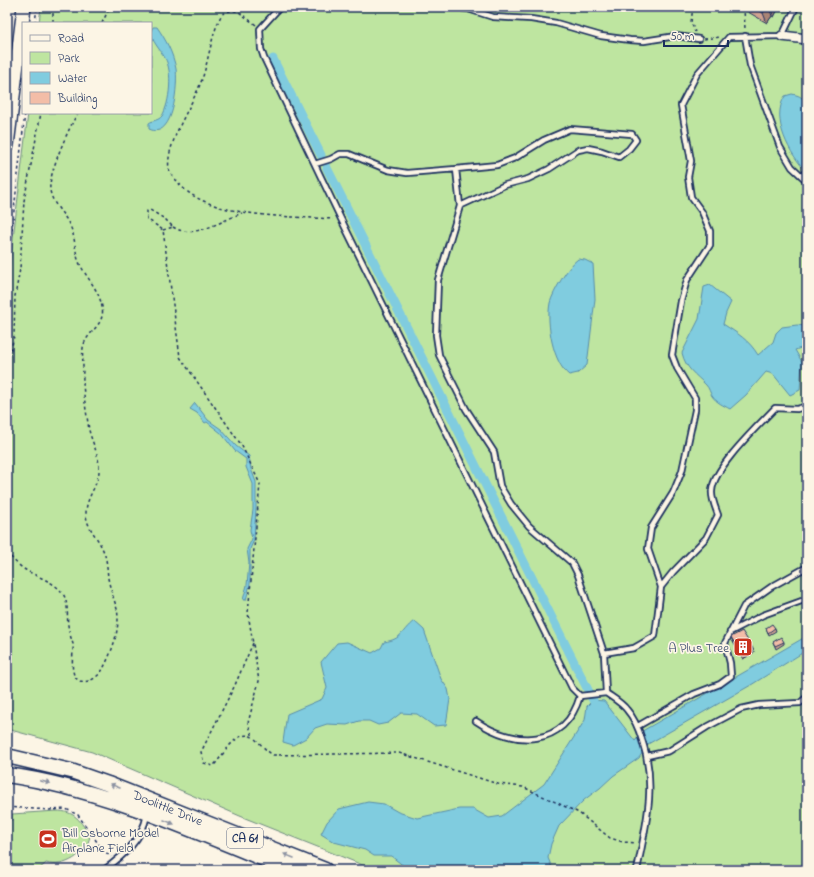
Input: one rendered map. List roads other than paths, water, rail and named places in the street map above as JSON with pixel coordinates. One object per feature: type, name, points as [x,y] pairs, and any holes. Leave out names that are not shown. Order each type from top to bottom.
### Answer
[{"type":"main road","points":[[7,145],[14,71],[24,7]]},
{"type":"main road","name":"Doolittle Drive","points":[[7,756],[71,771],[108,784],[325,870]]},
{"type":"main road","name":"Doolittle Drive","points":[[7,775],[68,787],[111,799],[291,870]]},
{"type":"street","points":[[782,36],[807,39]]},
{"type":"lane","points":[[280,7],[260,29],[261,49],[264,58],[341,219],[572,688],[580,696]]},
{"type":"lane","points":[[454,7],[468,9],[493,17],[531,19],[556,23],[601,36],[630,40],[644,41],[676,36],[699,39]]},
{"type":"lane","points":[[604,653],[634,648],[655,636],[661,587],[648,550],[651,528],[673,493],[682,471],[695,410],[695,398],[683,379],[672,355],[686,280],[710,245],[710,231],[702,212],[691,197],[688,177],[691,161],[681,105],[697,74],[729,37],[782,36],[796,7]]},
{"type":"lane","points":[[745,36],[750,65],[780,147],[792,167],[807,181]]},
{"type":"lane","points":[[315,164],[331,159],[340,154],[349,154],[388,170],[407,173],[497,164],[515,158],[544,140],[570,130],[626,133],[632,134],[636,140],[629,149],[619,157],[588,148],[578,150],[549,169],[528,179],[505,185],[460,206]]},
{"type":"lane","points":[[456,169],[460,206],[438,280],[436,335],[439,355],[466,408],[494,452],[500,486],[510,504],[529,526],[572,563],[575,569],[604,653],[606,693]]},
{"type":"lane","points":[[661,587],[673,572],[706,538],[718,515],[712,491],[721,468],[740,444],[775,408],[797,409],[807,406]]},
{"type":"lane","points":[[638,726],[694,694],[720,684],[731,676],[730,663],[724,642],[744,606],[771,587],[807,567]]},
{"type":"lane","points":[[730,632],[763,615],[807,599]]},
{"type":"lane","points":[[580,696],[606,693],[627,710],[638,726],[646,750],[650,790],[648,812],[637,870]]},
{"type":"lane","points":[[476,721],[486,728],[504,736],[524,738],[546,737],[563,728],[570,718],[580,696]]},
{"type":"lane","points":[[647,756],[669,752],[707,727],[741,709],[759,705],[800,703],[807,697]]},
{"type":"lane","points":[[104,870],[131,848],[138,839],[146,821],[147,813]]},
{"type":"water","points":[[153,27],[157,27],[169,47],[176,69],[176,86],[173,109],[164,127],[157,130],[149,129],[149,123],[160,118],[165,110],[169,95],[170,79],[165,58],[152,38]]},
{"type":"water","points":[[792,94],[802,98],[807,108],[807,172],[794,156],[784,136],[781,126],[781,105],[785,96]]},
{"type":"water","points":[[578,259],[585,260],[593,264],[595,299],[587,365],[578,373],[569,375],[563,369],[555,352],[550,331],[549,311],[550,303],[558,286],[570,267]]},
{"type":"water","points":[[710,285],[731,302],[723,324],[747,341],[758,355],[773,342],[776,333],[782,327],[797,325],[807,326],[807,346],[795,350],[802,362],[800,390],[790,395],[773,374],[766,372],[746,395],[730,409],[720,404],[711,395],[707,386],[688,367],[682,353],[699,319],[704,287]]},
{"type":"water","points":[[195,403],[208,420],[221,429],[236,446],[249,456],[251,469],[256,482],[254,540],[250,549],[250,584],[246,600],[243,600],[247,585],[249,563],[247,549],[252,539],[250,530],[253,510],[253,484],[246,467],[246,459],[235,451],[221,433],[207,422],[205,423],[197,413],[190,409]]},
{"type":"water","points":[[414,621],[424,630],[441,679],[448,689],[450,699],[446,725],[434,726],[417,714],[401,713],[388,723],[378,725],[369,721],[359,721],[347,725],[327,724],[315,728],[306,738],[293,745],[283,742],[287,714],[322,699],[327,688],[321,662],[337,643],[347,642],[372,653],[381,648],[384,642],[398,637]]},
{"type":"water","points":[[807,636],[807,650],[751,685],[648,744],[639,758],[613,776],[584,800],[559,826],[551,844],[548,858],[553,870],[478,868],[474,870],[438,870],[405,867],[391,856],[374,856],[365,850],[334,842],[321,834],[327,822],[339,809],[368,802],[384,804],[398,812],[417,818],[459,809],[473,809],[489,818],[502,816],[544,784],[585,720],[587,706],[593,700],[604,701],[635,741],[644,730]]},
{"type":"waterway","points":[[273,59],[321,155]]},
{"type":"waterway","points":[[327,168],[593,700]]},
{"type":"place","name":"A Plus Tree","points":[[743,647]]},
{"type":"place","name":"Bill Osborne Model Airplane Field","points":[[48,839]]}]
